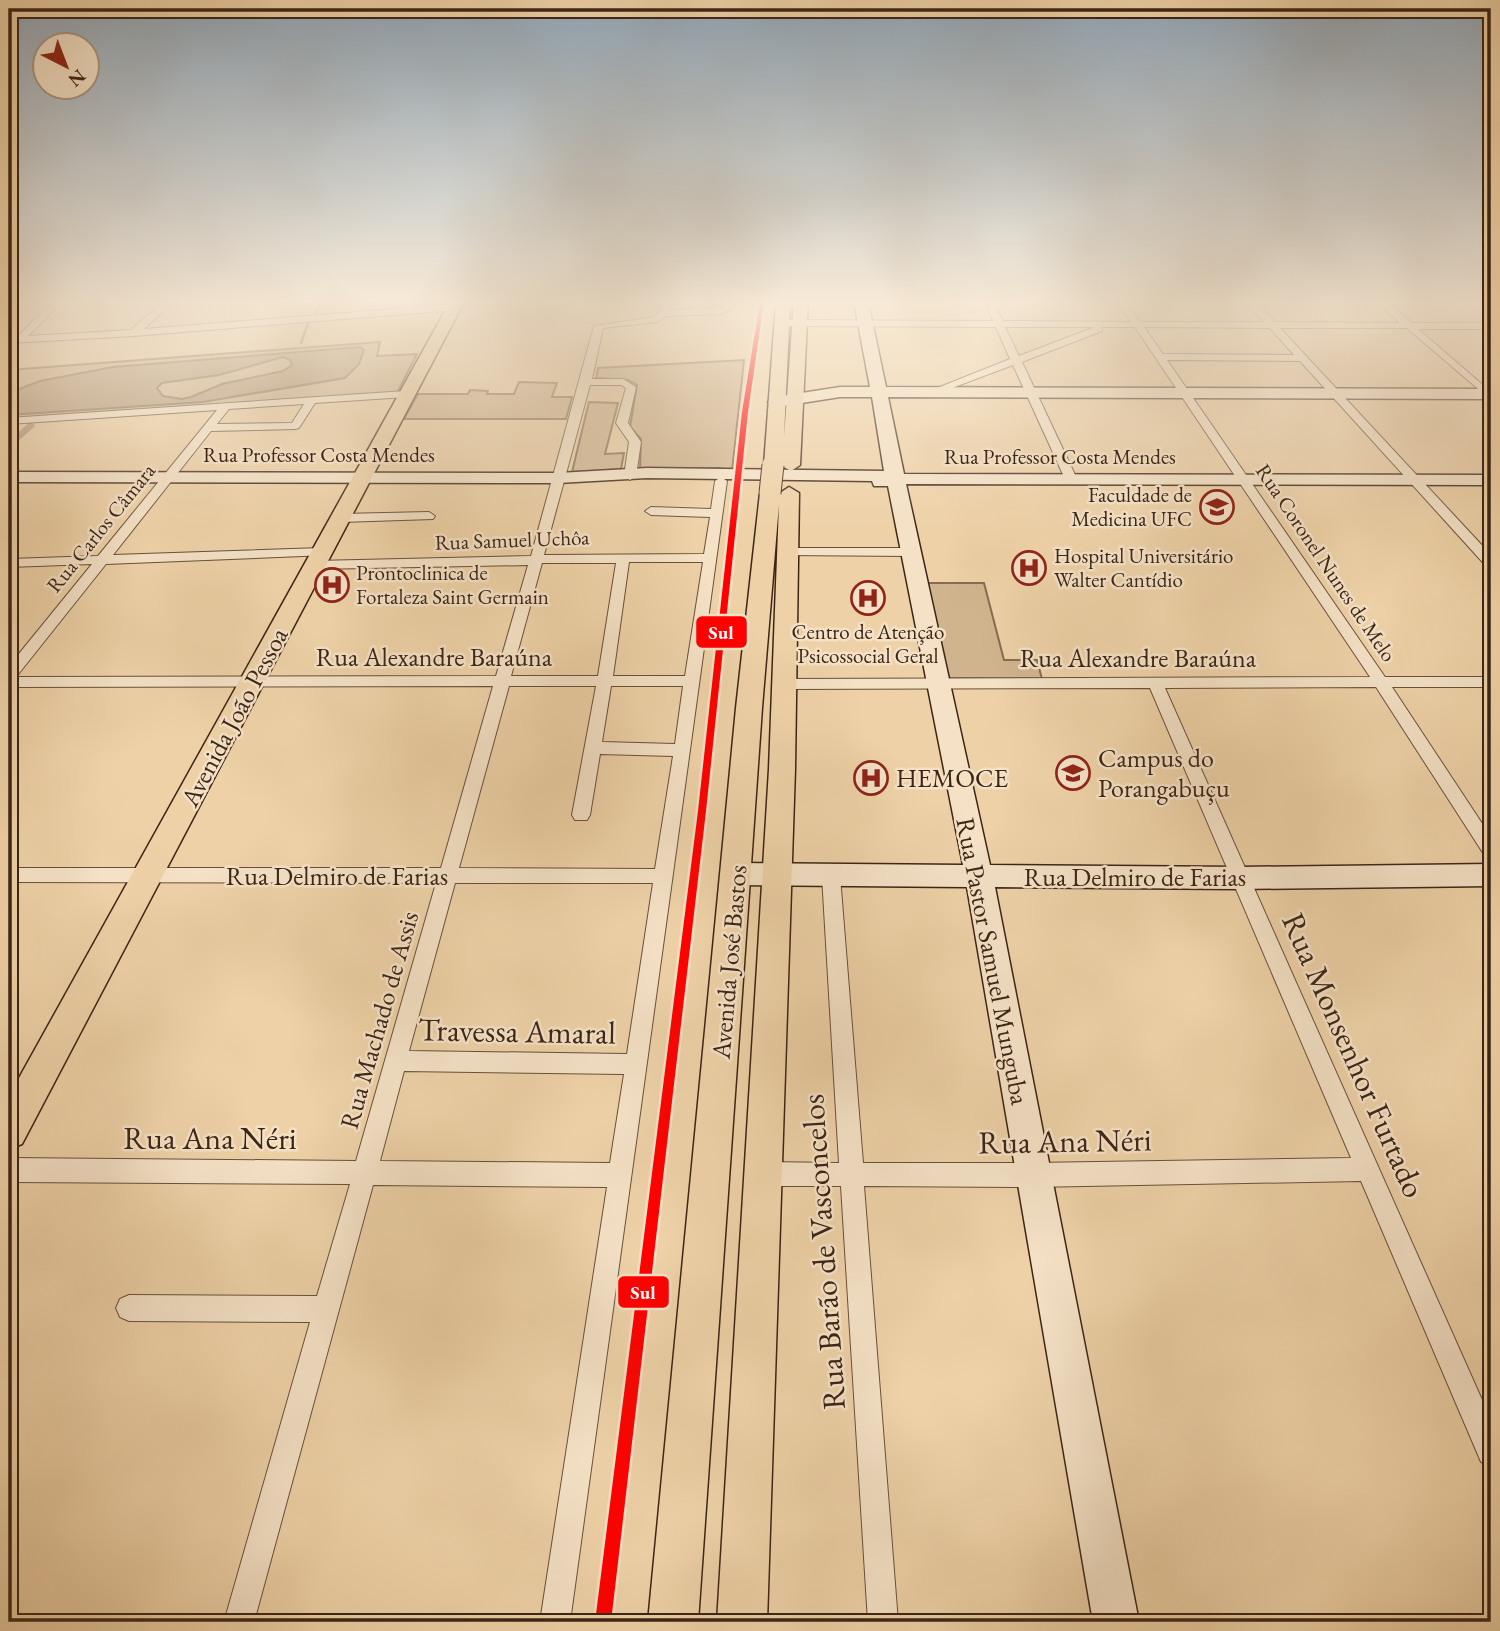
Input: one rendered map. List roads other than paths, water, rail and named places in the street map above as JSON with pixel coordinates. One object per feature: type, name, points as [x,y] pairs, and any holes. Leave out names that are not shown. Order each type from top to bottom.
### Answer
[{"type":"main road","name":"Avenida João Pessoa","points":[[9,1131],[415,378]]},
{"type":"main road","name":"Avenida José Bastos","points":[[778,378],[776,402],[782,465]]},
{"type":"main road","name":"Avenida José Bastos","points":[[673,1622],[736,874],[782,465],[798,378]]},
{"type":"main road","name":"Avenida José Bastos","points":[[742,1622],[785,684],[786,552],[780,493]]},
{"type":"street","name":"Rua Machado de Assis","points":[[239,1622],[587,378]]},
{"type":"street","name":"Rua Pastor Samuel Munguba","points":[[876,378],[979,876],[1116,1622]]},
{"type":"street","points":[[932,392],[969,378]]},
{"type":"street","points":[[1023,378],[1071,479]]},
{"type":"street","name":"Rua Coronel Nunes de Melo","points":[[1173,378],[1380,682],[1491,851]]},
{"type":"street","points":[[1320,378],[1412,479],[1486,552],[1491,563]]},
{"type":"street","points":[[1471,378],[1490,395]]},
{"type":"street","points":[[586,382],[623,382],[631,387],[622,423],[635,442],[630,476]]},
{"type":"street","points":[[776,402],[798,389],[840,393],[1333,392],[1490,395]]},
{"type":"street","points":[[9,421],[406,394]]},
{"type":"street","points":[[209,428],[295,426],[311,401]]},
{"type":"street","points":[[254,428],[272,404]]},
{"type":"street","name":"Rua Carlos Câmara","points":[[9,676],[225,407]]},
{"type":"street","name":"Rua Professor Costa Mendes","points":[[9,477],[558,478],[647,473],[1071,479],[1491,480]]},
{"type":"street","name":"Rua Professor Costa Mendes","points":[[630,476],[645,480],[872,483],[897,476]]},
{"type":"street","points":[[555,1622],[721,481]]},
{"type":"street","points":[[651,511],[716,513]]},
{"type":"street","points":[[341,518],[429,516]]},
{"type":"street","points":[[786,552],[911,552]]},
{"type":"street","name":"Rua Samuel Uchôa","points":[[9,563],[318,558],[522,562],[536,559],[709,558]]},
{"type":"street","points":[[581,815],[623,558]]},
{"type":"street","name":"Rua Alexandre Baraúna","points":[[9,682],[692,681]]},
{"type":"street","name":"Rua Alexandre Baraúna","points":[[785,684],[1491,682]]},
{"type":"street","name":"Rua Monsenhor Furtado","points":[[1156,685],[1491,1452]]},
{"type":"street","points":[[594,748],[682,750]]},
{"type":"street","name":"Rua Delmiro de Farias","points":[[736,874],[1240,878],[1491,875]]},
{"type":"street","name":"Rua Delmiro de Farias","points":[[9,875],[665,876]]},
{"type":"street","name":"Rua Barão de Vasconcelos","points":[[831,876],[883,1622]]},
{"type":"street","name":"Travessa Amaral","points":[[397,1061],[636,1064]]},
{"type":"street","name":"Rua Ana Néri","points":[[763,1174],[1032,1175],[1367,1169]]},
{"type":"street","name":"Rua Ana Néri","points":[[9,1170],[620,1175]]},
{"type":"street","points":[[129,1308],[326,1309]]},
{"type":"waterway","points":[[9,446],[30,425]]},
{"type":"place","name":"Faculdade de Medicina UFC","points":[[1217,507]]},
{"type":"place","name":"Hospital Universitário Walter Cantídio","points":[[1029,568]]},
{"type":"place","name":"Prontoclinica de Fortaleza Saint Germain","points":[[332,585]]},
{"type":"place","name":"Centro de Atenção Psicossocial Geral","points":[[868,598]]},
{"type":"place","name":"Campus do Porangabuçu","points":[[1073,773]]},
{"type":"place","name":"HEMOCE","points":[[871,778]]}]
